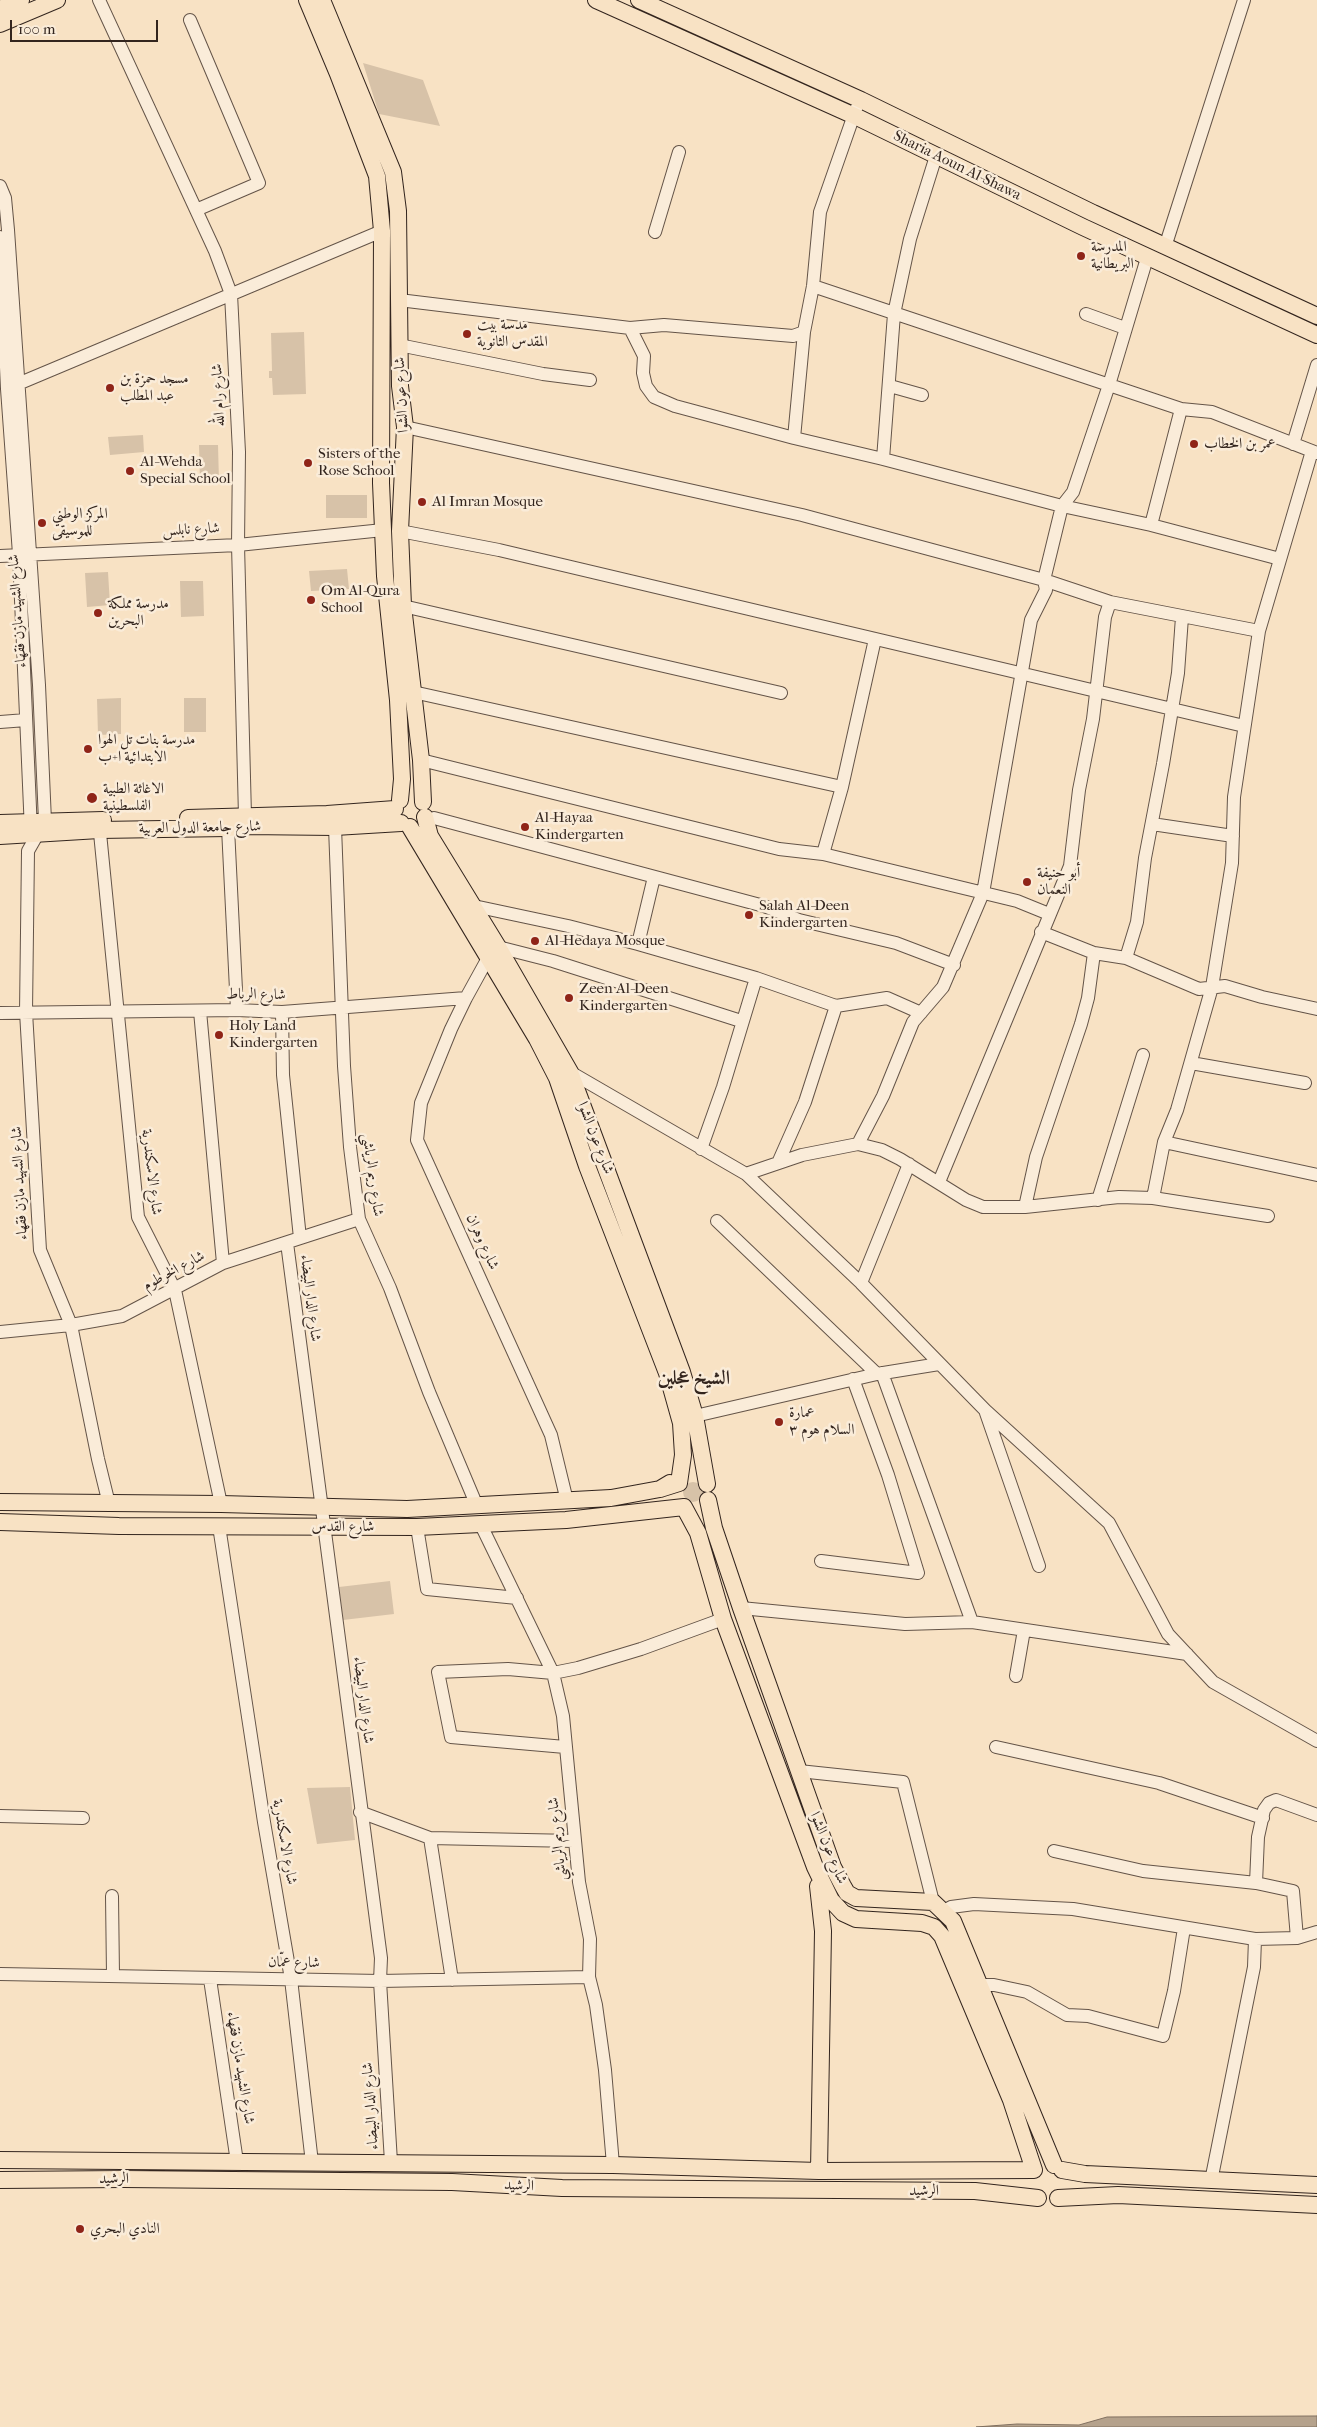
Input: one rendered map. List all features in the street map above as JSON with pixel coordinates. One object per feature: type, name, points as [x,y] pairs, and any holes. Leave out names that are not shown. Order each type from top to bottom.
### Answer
[{"type":"main road","points":[[0,9],[21,0]]},
{"type":"main road","points":[[0,24],[57,0]]},
{"type":"main road","name":"شارع عون الشوا","points":[[306,0],[338,74],[377,176],[382,231],[381,483],[383,530],[398,710],[402,779],[401,815],[493,952],[570,1072],[682,1372],[695,1416],[714,1528],[833,1867],[847,1893],[856,1898],[938,1907]]},
{"type":"main road","name":"شارع عون الشوا","points":[[322,0],[393,172],[400,244],[400,386],[405,427],[400,531],[403,606],[415,722],[430,836],[474,906],[493,952],[557,1078],[587,1166],[666,1372],[681,1423],[682,1467],[680,1483]]},
{"type":"main road","name":"Sharia Aoun Al-Shawa","points":[[596,0],[853,116],[1147,258],[1317,335]]},
{"type":"main road","name":"Sharia Aoun Al-Shawa","points":[[639,0],[861,100],[1164,247],[1317,316]]},
{"type":"main road","points":[[415,796],[427,812],[419,824],[401,815],[404,797],[415,796]]},
{"type":"main road","name":"شارع جامعة الدول العربية","points":[[0,836],[245,816],[401,815]]},
{"type":"main road","name":"شارع جامعة الدول العربية","points":[[0,823],[36,833],[246,826],[335,827],[401,815]]},
{"type":"main road","points":[[660,1489],[670,1482],[682,1467]]},
{"type":"main road","points":[[693,1476],[708,1492],[700,1508],[695,1510],[684,1507],[678,1499],[677,1488],[680,1483],[693,1476]]},
{"type":"main road","name":"شارع القدس","points":[[0,1502],[221,1504],[407,1509],[611,1498],[660,1489],[680,1483]]},
{"type":"main road","name":"شارع عون الشوا","points":[[684,1507],[694,1526],[723,1619],[815,1867],[837,1908],[856,1919]]},
{"type":"main road","name":"شارع القدس","points":[[0,1522],[418,1527],[566,1520],[684,1507]]},
{"type":"main road","points":[[665,1508],[680,1515],[694,1526]]},
{"type":"main road","name":"شارع عون الشوا","points":[[815,1867],[822,1903],[823,1931],[819,2171]]},
{"type":"main road","points":[[938,1907],[953,1921],[971,1985],[1034,2170],[1030,2185],[1038,2198],[1048,2201],[1058,2198],[1118,2195],[1317,2205]]},
{"type":"main road","points":[[823,1931],[832,1923],[856,1919],[922,1923],[934,1926],[971,1985],[1066,2185],[1058,2198]]},
{"type":"main road","name":"الرشيد","points":[[0,2160],[391,2162],[613,2165],[819,2171],[1034,2170]]},
{"type":"main road","points":[[1034,2170],[1043,2164],[1085,2174],[1211,2181],[1317,2184]]},
{"type":"main road","name":"الرشيد","points":[[0,2180],[432,2181],[562,2188],[975,2191],[1038,2198]]},
{"type":"street","name":"شارع رام الله","points":[[99,0],[215,251],[231,294],[238,452],[238,545],[245,816]]},
{"type":"street","points":[[1164,247],[1244,0]]},
{"type":"street","points":[[190,20],[259,183],[196,210]]},
{"type":"street","points":[[794,438],[804,332],[813,286],[820,212],[853,116],[861,100]]},
{"type":"street","points":[[655,232],[679,152]]},
{"type":"street","points":[[883,459],[894,314],[910,239],[936,156]]},
{"type":"street","name":"شارع الشهيد مازن فقهاء","points":[[0,186],[7,208],[8,388]]},
{"type":"street","name":"شارع الشهيد مازن فقهاء","points":[[0,229],[8,388],[25,554],[36,833],[26,1012],[40,1250],[70,1325],[109,1504]]},
{"type":"street","points":[[8,388],[382,231]]},
{"type":"street","points":[[858,1144],[883,1096],[913,1022],[943,987],[954,965],[983,893],[1032,620],[1046,590],[1044,580],[1062,506],[1073,492],[1109,385],[1147,258]]},
{"type":"street","points":[[813,286],[1181,409],[1212,412],[1315,452],[1259,631],[1234,797],[1232,863],[1212,987],[1177,1110],[1164,1142],[1153,1198]]},
{"type":"street","points":[[399,300],[630,328],[664,325],[792,336],[804,332]]},
{"type":"street","points":[[1086,314],[1125,328]]},
{"type":"street","points":[[630,328],[644,356],[643,373],[646,386],[654,397],[675,406],[1062,506],[1151,525],[1280,559]]},
{"type":"street","points":[[399,345],[544,374],[590,380]]},
{"type":"street","points":[[1293,444],[1317,365]]},
{"type":"street","points":[[890,386],[922,395]]},
{"type":"street","points":[[1151,525],[1181,409]]},
{"type":"street","points":[[405,427],[802,515],[1044,580],[1110,602],[1259,631]]},
{"type":"street","name":"شارع نابلس","points":[[0,556],[238,545],[383,530]]},
{"type":"street","points":[[400,531],[499,550],[876,638],[1021,675],[1171,707],[1244,726]]},
{"type":"street","name":"شارع الشهيد مازن فقهاء","points":[[25,554],[26,720],[36,833]]},
{"type":"street","points":[[939,1182],[1041,932],[1070,866],[1079,790],[1093,719],[1105,617],[1110,602]]},
{"type":"street","points":[[403,606],[781,694]]},
{"type":"street","points":[[1126,958],[1137,922],[1171,707],[1178,674],[1182,616]]},
{"type":"street","points":[[823,854],[842,787],[876,638]]},
{"type":"street","points":[[413,692],[842,787]]},
{"type":"street","points":[[0,722],[26,720]]},
{"type":"street","points":[[421,760],[779,849],[823,854],[1018,901],[1049,914]]},
{"type":"street","points":[[427,812],[654,877],[764,906],[800,920],[896,943],[954,965]]},
{"type":"street","points":[[1152,824],[1233,836]]},
{"type":"street","name":"شارع ريم الرياشي","points":[[335,827],[350,1147],[359,1219],[390,1288],[429,1392],[477,1506]]},
{"type":"street","points":[[228,828],[237,1010]]},
{"type":"street","name":"شارع الاسكندرية","points":[[100,833],[138,1217],[175,1290],[221,1504]]},
{"type":"street","points":[[638,944],[654,877]]},
{"type":"street","points":[[474,906],[568,926],[638,944],[756,978],[836,1006],[887,998],[921,1013]]},
{"type":"street","points":[[1041,932],[1094,953],[1126,958],[1199,989],[1225,986],[1262,997],[1317,1009]]},
{"type":"street","points":[[466,998],[493,952],[553,961],[741,1021]]},
{"type":"street","points":[[1025,1207],[1036,1158],[1081,1024],[1088,998],[1094,953]]},
{"type":"street","points":[[701,1149],[723,1087],[741,1021],[756,978]]},
{"type":"street","name":"شارع الرباط","points":[[0,1013],[237,1010],[282,1012],[466,998]]},
{"type":"street","name":"شارع وهران","points":[[466,998],[420,1103],[417,1140],[551,1435],[567,1501]]},
{"type":"street","points":[[778,1163],[805,1102],[836,1006]]},
{"type":"street","points":[[200,1011],[223,1263]]},
{"type":"street","name":"شارع الدار البيضاء","points":[[282,1012],[283,1074],[300,1238]]},
{"type":"street","points":[[1098,1200],[1143,1055]]},
{"type":"street","points":[[1191,1063],[1305,1082]]},
{"type":"street","points":[[570,1072],[746,1174],[861,1283],[985,1410],[1109,1524],[1168,1634],[1213,1682],[1317,1741]]},
{"type":"street","points":[[1164,1142],[1317,1175]]},
{"type":"street","points":[[746,1174],[810,1153],[858,1144],[882,1150],[983,1207],[1025,1207],[1119,1197],[1153,1198],[1268,1216]]},
{"type":"street","points":[[861,1283],[909,1164]]},
{"type":"street","name":"شارع الخرطوم","points":[[0,1332],[70,1325],[122,1316],[175,1290],[223,1263],[359,1219]]},
{"type":"street","points":[[717,1221],[880,1374],[972,1622]]},
{"type":"street","name":"شارع الدار البيضاء","points":[[287,1243],[322,1527],[381,1958],[380,1981],[391,2162]]},
{"type":"street","points":[[695,1416],[880,1374],[939,1364]]},
{"type":"street","points":[[821,1562],[918,1573],[888,1475],[853,1380]]},
{"type":"street","points":[[985,1410],[1039,1566]]},
{"type":"street","name":"شارع ريم الرياشي","points":[[481,1525],[553,1673],[563,1716],[574,1841],[579,1882],[590,1939],[588,1977],[596,2005],[605,2070],[613,2165]]},
{"type":"street","name":"شارع الاسكندرية","points":[[219,1526],[264,1822],[291,1979],[312,2163]]},
{"type":"street","points":[[418,1527],[427,1589],[517,1598]]},
{"type":"street","points":[[741,1608],[905,1624],[972,1622],[1186,1654]]},
{"type":"street","points":[[565,1747],[451,1737],[438,1672],[508,1669],[553,1673],[578,1668],[641,1649],[723,1619]]},
{"type":"street","points":[[1016,1676],[1024,1630]]},
{"type":"street","points":[[996,1747],[1158,1783],[1263,1818]]},
{"type":"street","points":[[799,1771],[902,1782],[938,1907],[974,1904],[1073,1909],[1255,1939],[1297,1938],[1317,1932]]},
{"type":"street","points":[[1256,1883],[1258,1837],[1269,1803],[1276,1800],[1317,1815]]},
{"type":"street","points":[[360,1812],[430,1838],[574,1841]]},
{"type":"street","points":[[0,1816],[83,1818]]},
{"type":"street","points":[[430,1838],[452,1980]]},
{"type":"street","points":[[1054,1851],[1143,1871],[1256,1883],[1293,1891],[1297,1938]]},
{"type":"street","points":[[112,1896],[113,1975]]},
{"type":"street","points":[[971,1985],[1027,1992],[1067,2015],[1088,2016],[1163,2036],[1174,1991],[1184,1928]]},
{"type":"street","points":[[1211,2181],[1254,1967],[1255,1939]]},
{"type":"street","name":"شارع عمّان","points":[[0,1974],[380,1981],[588,1977]]},
{"type":"street","name":"شارع الشهيد مازن فقهاء","points":[[210,1979],[238,2162]]},
{"type":"shaded area","points":[[363,63],[423,80],[440,126],[379,114]]},
{"type":"shaded area","points":[[304,332],[306,394],[273,395],[272,378],[269,378],[269,371],[272,371],[271,333]]},
{"type":"shaded area","points":[[143,435],[144,452],[110,455],[108,437]]},
{"type":"shaded area","points":[[199,445],[218,445],[219,482],[200,482]]},
{"type":"shaded area","points":[[326,495],[367,495],[367,518],[326,518]]},
{"type":"shaded area","points":[[347,569],[349,589],[311,591],[309,571]]},
{"type":"shaded area","points":[[108,572],[110,605],[87,607],[85,573]]},
{"type":"shaded area","points":[[180,581],[203,581],[204,616],[181,617]]},
{"type":"shaded area","points":[[121,698],[121,734],[98,735],[97,699]]},
{"type":"shaded area","points":[[184,698],[206,698],[206,732],[184,732]]},
{"type":"shaded area","points":[[693,1482],[700,1485],[703,1492],[700,1499],[693,1502],[686,1499],[683,1492],[686,1485]]},
{"type":"shaded area","points":[[390,1581],[394,1614],[343,1620],[339,1587]]},
{"type":"shaded area","points":[[350,1787],[355,1840],[317,1844],[307,1788]]},
{"type":"shaded area","points":[[1317,2416],[1317,2427],[976,2427],[1017,2424],[1079,2425],[1107,2417]]},
{"type":"place","name":"المدرسة البريطانية","points":[[1081,256]]},
{"type":"place","name":"مدسة بيت المقدس الثانوية","points":[[467,334]]},
{"type":"place","name":"مسجد حمزة بن عبد المطلب","points":[[110,388]]},
{"type":"place","name":"عمر بن الخطاب","points":[[1194,444]]},
{"type":"place","name":"Sisters of the Rose School","points":[[308,463]]},
{"type":"place","name":"Al-Wehda Special School","points":[[130,471]]},
{"type":"place","name":"Al Imran Mosque","points":[[422,502]]},
{"type":"place","name":"المركز الوطني للموسيقى","points":[[42,523]]},
{"type":"place","name":"Om Al-Qura School","points":[[311,600]]},
{"type":"place","name":"مدرسة مملكة البحرين","points":[[98,613]]},
{"type":"place","name":"مدرسة بنات تل الهوا الابتدائية ا+ب","points":[[88,749]]},
{"type":"place","name":"الاغاثة الطبية الفلسطينية","points":[[92,798]]},
{"type":"place","name":"Al-Hayaa Kindergarten","points":[[525,827]]},
{"type":"place","name":"أبو حنيفة النعمان","points":[[1027,882]]},
{"type":"place","name":"Salah Al-Deen Kindergarten","points":[[749,915]]},
{"type":"place","name":"Al-Hedaya Mosque","points":[[535,941]]},
{"type":"place","name":"Zeen Al-Deen Kindergarten","points":[[569,998]]},
{"type":"place","name":"Holy Land Kindergarten","points":[[219,1035]]},
{"type":"place","name":"عمارة السلام هوم ٣","points":[[779,1422]]},
{"type":"place","name":"النادي البحري","points":[[80,2229]]},
{"type":"district","name":"الشيخ عجلين","points":[[694,1379]]}]
